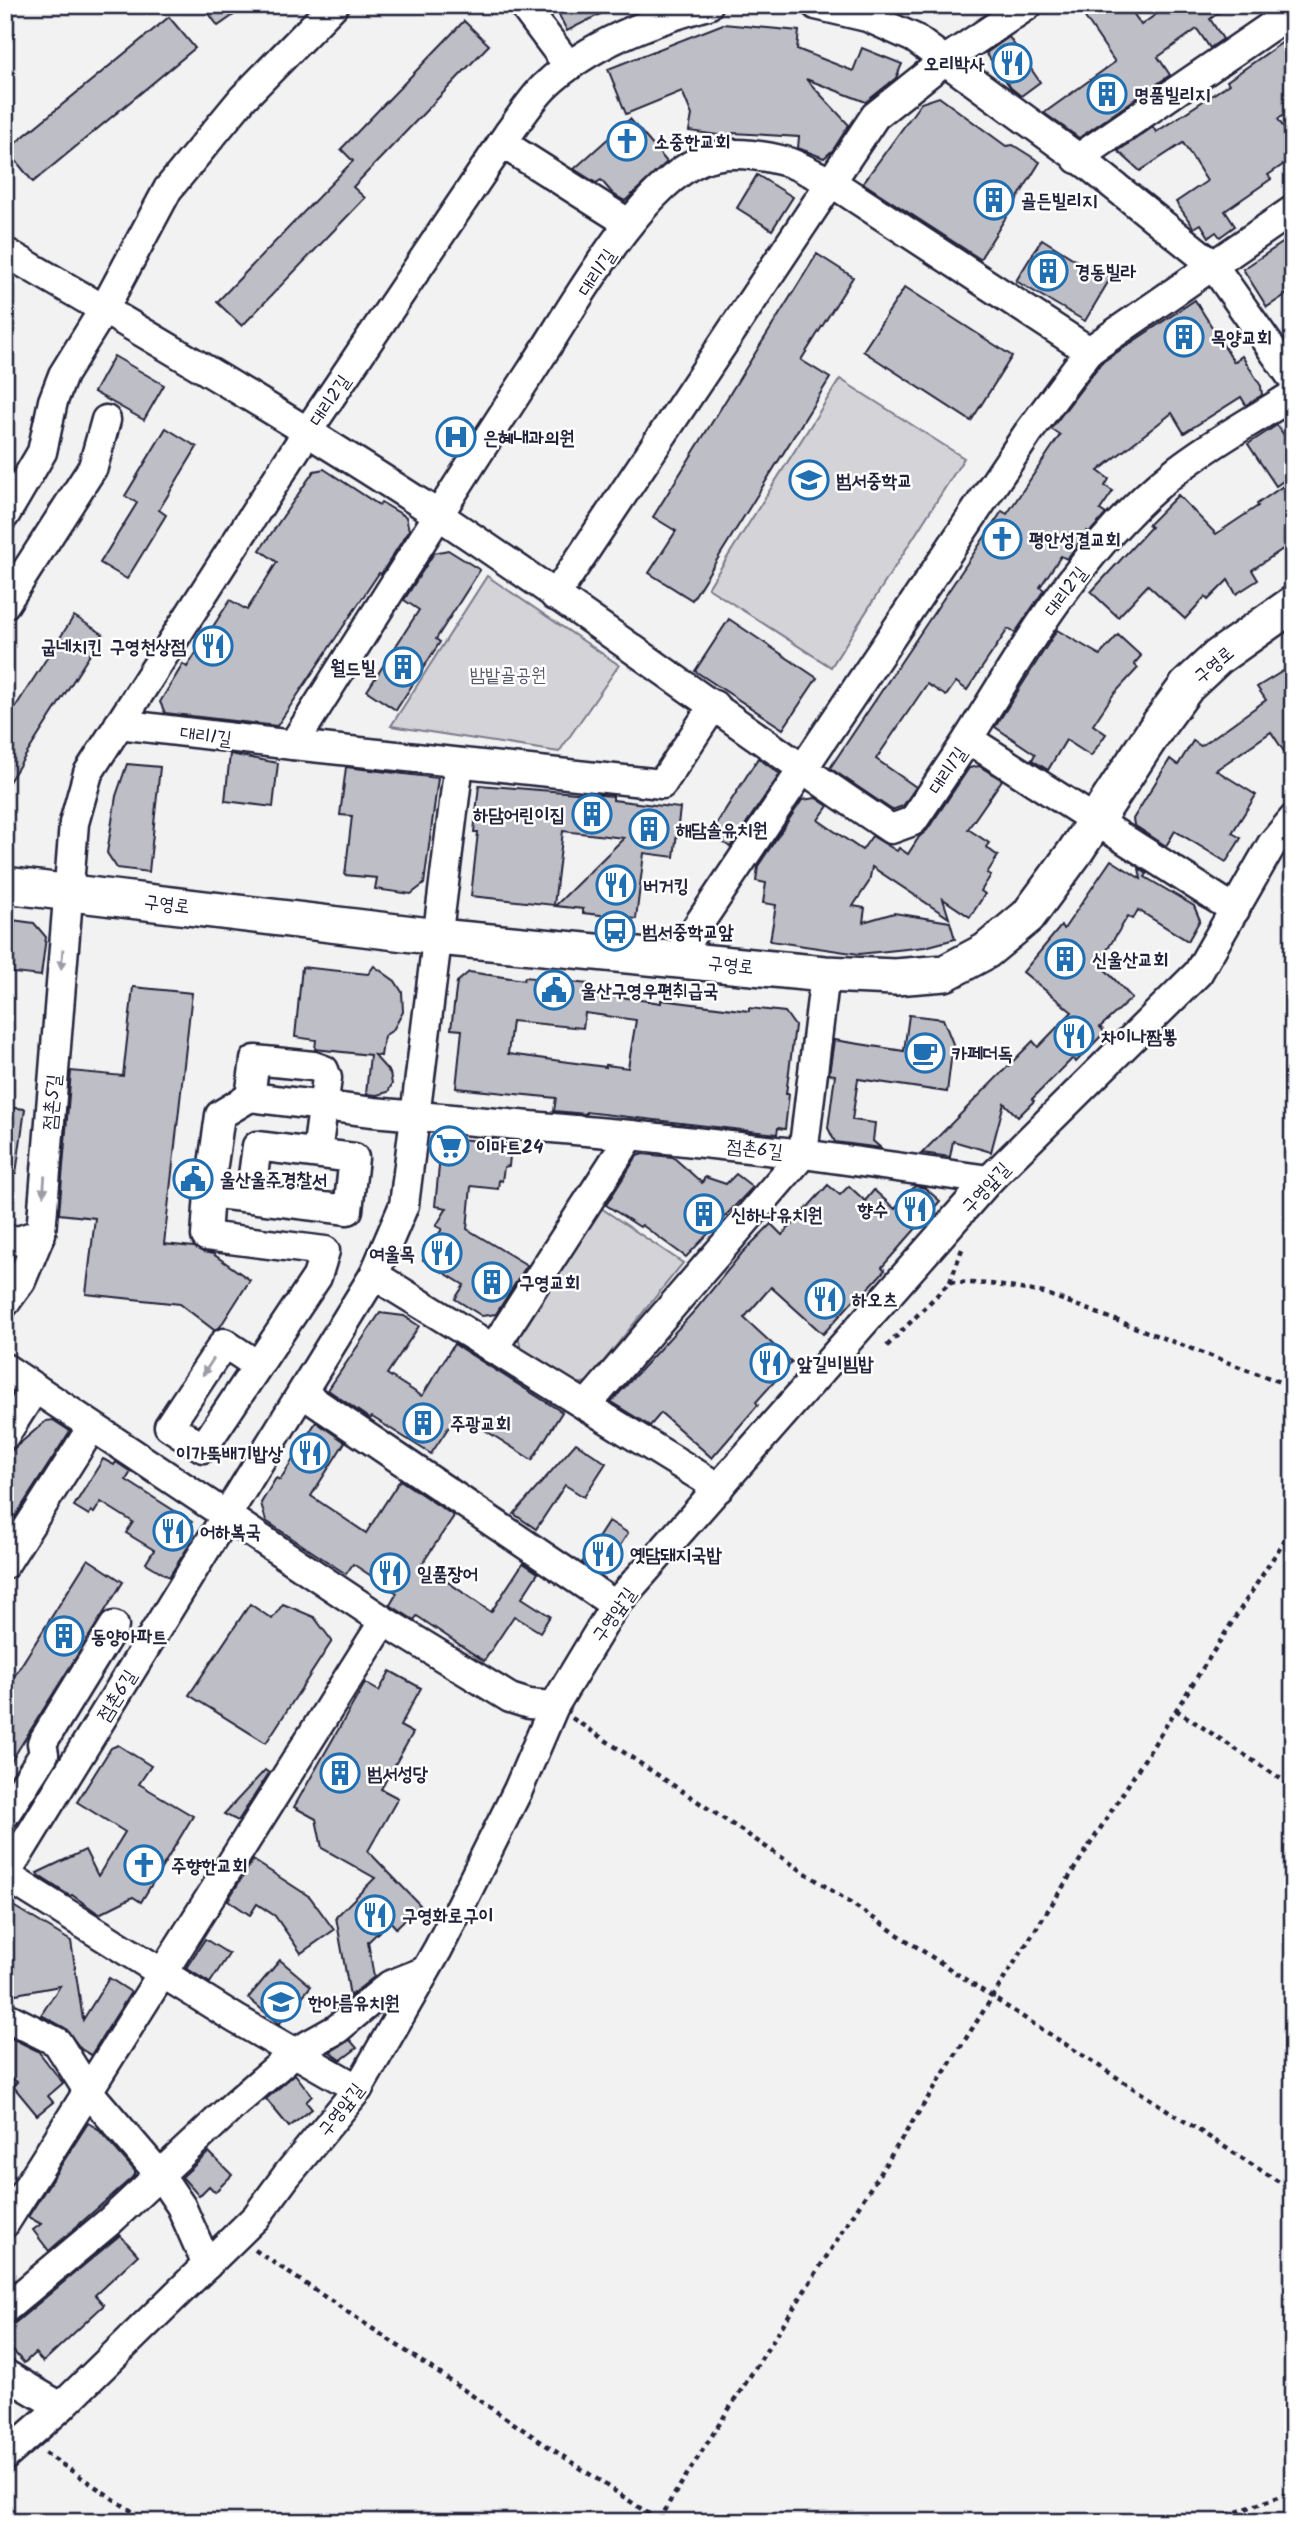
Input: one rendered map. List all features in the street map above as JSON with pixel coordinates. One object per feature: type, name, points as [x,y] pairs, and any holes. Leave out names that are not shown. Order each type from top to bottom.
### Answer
[{"type":"main road","name":"구영로","points":[[5,885],[438,937],[825,974],[895,978],[945,973],[986,951],[1028,916],[1187,686],[1218,657],[1293,604]]},
{"type":"street","points":[[5,515],[42,452],[53,401],[63,375],[104,309],[168,189],[243,98],[334,5]]},
{"type":"street","points":[[523,5],[568,65]]},
{"type":"street","name":"대리2길","points":[[68,891],[74,823],[88,773],[307,432],[502,143],[542,89],[568,65],[625,33],[708,5]]},
{"type":"street","points":[[816,5],[867,17],[914,38],[1212,264],[1293,379]]},
{"type":"street","points":[[555,596],[875,116],[944,61],[1028,5]]},
{"type":"street","points":[[1077,159],[1293,11]]},
{"type":"street","points":[[502,143],[628,223]]},
{"type":"street","name":"대리1길","points":[[293,745],[437,514],[628,223],[671,180],[699,161],[716,156],[751,155],[790,163],[831,182]]},
{"type":"street","points":[[831,182],[1088,351]]},
{"type":"street","points":[[676,958],[1028,433],[1088,351],[1293,210]]},
{"type":"street","name":"대리1길","points":[[5,252],[307,432],[437,514],[891,828],[914,821],[968,739],[1235,910]]},
{"type":"street","name":"대리2길","points":[[968,739],[1051,607],[1114,527],[1177,470],[1293,394]]},
{"type":"street","points":[[8,593],[93,467],[106,419]]},
{"type":"street","name":"대리1길","points":[[119,724],[662,785],[714,705]]},
{"type":"street","points":[[438,937],[459,763]]},
{"type":"street","name":"구영앞길","points":[[14,2447],[61,2407],[256,2217],[358,2089],[425,1970],[518,1790],[554,1706],[615,1605],[989,1180],[1198,974],[1272,844],[1293,819]]},
{"type":"street","name":"점촌5길","points":[[5,1303],[21,1281],[41,1233],[68,891]]},
{"type":"street","name":"점촌6길","points":[[358,2089],[294,2053],[5,1876],[374,1275],[404,1205],[438,937]]},
{"type":"street","points":[[825,974],[803,1154],[989,1180]]},
{"type":"street","points":[[250,1097],[255,1060],[313,1066],[324,1070],[327,1078],[317,1153]]},
{"type":"street","points":[[257,1365],[317,1277],[325,1251],[206,1236],[220,1115],[250,1097],[416,1116]]},
{"type":"street","name":"점촌6길","points":[[416,1116],[631,1135],[803,1154]]},
{"type":"street","points":[[493,1349],[631,1135]]},
{"type":"street","points":[[209,1193],[348,1210],[354,1158],[257,1146],[250,1198]]},
{"type":"street","name":"점촌6길","points":[[586,1406],[803,1154]]},
{"type":"street","points":[[5,1241],[21,1240],[41,1233]]},
{"type":"street","points":[[374,1275],[719,1488]]},
{"type":"street","points":[[5,1368],[384,1621],[510,1698],[529,1704],[554,1706]]},
{"type":"street","points":[[5,1435],[35,1388]]},
{"type":"street","points":[[302,1393],[615,1605]]},
{"type":"street","points":[[5,1564],[92,1427]]},
{"type":"street","points":[[5,2223],[384,1621]]},
{"type":"street","points":[[5,1814],[44,1754],[43,1743],[114,1626]]},
{"type":"street","points":[[44,1754],[69,1770]]},
{"type":"street","points":[[5,2309],[110,2221],[235,2104],[294,2053],[337,2028],[390,1985],[425,1970]]},
{"type":"street","points":[[5,2016],[57,2042],[88,2091],[160,2175],[181,2206],[207,2265]]},
{"type":"street","points":[[5,2374],[61,2407]]},
{"type":"path","points":[[887,1346],[950,1282],[991,1284],[1044,1293],[1293,1387]]},
{"type":"path","points":[[658,2520],[1293,1527]]},
{"type":"path","points":[[554,1706],[992,1997],[1293,2191]]},
{"type":"path","points":[[1176,1710],[1293,1787]]},
{"type":"path","points":[[236,2237],[658,2520]]},
{"type":"path","points":[[14,2447],[148,2522]]},
{"type":"path","points":[[1208,2522],[1293,2492]]},
{"type":"path","points":[[649,2522],[672,2522]]},
{"type":"green space","points":[[840,379],[964,458],[831,667],[708,588]]},
{"type":"green space","name":"밤밭골공원","points":[[487,576],[619,665],[559,752],[391,726]]},
{"type":"green space","points":[[601,1208],[683,1263],[587,1382],[566,1386],[522,1354],[518,1335]]},
{"type":"building","points":[[203,5],[248,5],[218,26]]},
{"type":"building","points":[[554,5],[618,5],[567,31]]},
{"type":"building","points":[[1092,5],[1128,5],[1141,25],[1169,5],[1230,5],[1210,19],[1223,39],[1210,48],[1197,29],[1158,57],[1170,75],[1079,138],[1044,113],[1115,62],[1082,13]]},
{"type":"building","points":[[169,17],[195,48],[33,182],[7,150]]},
{"type":"building","points":[[464,21],[489,45],[353,187],[365,198],[242,326],[217,302],[353,161],[341,149]]},
{"type":"building","points":[[723,24],[799,31],[797,49],[853,71],[862,48],[902,64],[896,78],[866,102],[806,79],[849,125],[833,150],[824,158],[798,148],[799,137],[733,133],[732,137],[689,131],[692,115],[682,91],[626,114],[608,69]]},
{"type":"building","points":[[1293,35],[1293,109],[1278,119],[1293,142],[1293,158],[1268,175],[1271,179],[1225,211],[1235,226],[1220,237],[1216,232],[1209,237],[1201,224],[1194,228],[1176,202],[1207,181],[1183,143],[1140,171],[1118,151],[1153,127],[1156,132],[1229,84],[1227,81]]},
{"type":"building","points":[[1009,37],[1040,82],[1021,96],[1011,88],[986,53]]},
{"type":"building","points":[[939,97],[1006,146],[1013,145],[1040,162],[980,259],[863,183],[921,103]]},
{"type":"building","name":"소중한교회","points":[[630,119],[667,162],[625,201],[613,194],[601,180],[596,183],[574,169]]},
{"type":"building","points":[[757,175],[793,197],[772,230],[737,208]]},
{"type":"building","points":[[1293,236],[1293,290],[1267,307],[1243,269]]},
{"type":"building","points":[[1042,239],[1085,266],[1087,263],[1111,277],[1085,321],[1016,281]]},
{"type":"building","points":[[817,254],[853,277],[801,360],[830,378],[692,600],[649,573],[676,531],[653,517]]},
{"type":"building","points":[[905,287],[1012,356],[971,421],[863,351]]},
{"type":"building","points":[[1195,300],[1234,362],[1242,356],[1261,386],[1262,395],[1246,405],[1241,397],[1184,433],[1172,413],[1098,471],[1109,479],[1105,486],[1113,491],[1100,510],[1106,514],[1089,533],[1087,531],[1067,559],[1061,556],[1040,587],[1044,590],[1015,633],[1008,629],[967,690],[956,682],[946,696],[927,684],[876,759],[916,787],[903,806],[892,810],[830,768],[1002,511],[1007,514],[1060,435],[1051,429],[1101,363]]},
{"type":"building","points":[[114,356],[164,385],[144,420],[94,392]]},
{"type":"building","points":[[1277,425],[1293,448],[1293,474],[1276,486],[1248,444]]},
{"type":"building","points":[[166,428],[197,447],[159,510],[166,515],[127,579],[100,563],[137,503],[125,496]]},
{"type":"building","points":[[324,469],[379,505],[381,502],[406,517],[409,530],[381,574],[379,573],[277,726],[165,713],[160,702],[183,664],[187,667],[230,600],[247,610],[277,562],[260,550],[314,471]]},
{"type":"building","points":[[1283,486],[1293,501],[1293,542],[1252,570],[1258,580],[1236,594],[1228,580],[1208,600],[1205,597],[1185,619],[1148,585],[1118,617],[1091,592],[1151,527],[1148,525],[1178,495],[1216,534]]},
{"type":"building","points":[[448,550],[480,570],[436,639],[440,642],[396,710],[367,691],[419,610],[404,600],[434,553]]},
{"type":"building","points":[[74,616],[103,634],[5,788],[5,723]]},
{"type":"building","points":[[729,619],[817,678],[783,729],[695,671]]},
{"type":"building","points":[[1057,630],[1100,655],[1118,635],[1141,656],[1134,664],[1138,668],[1113,695],[1093,725],[1106,734],[1091,756],[1066,740],[1048,770],[1032,760],[1035,754],[995,727]]},
{"type":"building","points":[[1293,665],[1293,765],[1271,732],[1216,770],[1256,795],[1232,833],[1241,838],[1226,862],[1175,831],[1166,846],[1134,825],[1133,819],[1170,759],[1178,765],[1193,741],[1201,746],[1266,700],[1257,687]]},
{"type":"building","points":[[230,754],[278,763],[273,807],[225,801]]},
{"type":"building","points":[[758,758],[780,774],[730,847],[710,834]]},
{"type":"building","points":[[127,764],[160,767],[149,872],[117,868],[107,853],[116,796]]},
{"type":"building","points":[[979,766],[1002,780],[968,829],[989,843],[986,847],[998,856],[987,873],[991,875],[981,891],[985,894],[970,917],[943,899],[949,918],[872,867],[869,882],[853,906],[865,908],[863,922],[894,913],[950,922],[955,939],[925,947],[859,954],[770,941],[776,905],[763,903],[766,883],[756,881],[758,866],[802,800],[816,798],[828,806],[818,820],[862,850],[872,836],[897,851],[899,848],[908,854],[969,768]]},
{"type":"building","points":[[346,767],[438,778],[424,884],[411,894],[375,889],[377,878],[345,875],[352,816],[340,815]]},
{"type":"building","points":[[479,785],[613,796],[613,800],[680,808],[674,857],[644,853],[636,919],[583,913],[583,909],[555,906],[624,838],[563,831],[554,905],[471,896],[478,832],[474,832]]},
{"type":"building","points":[[1111,860],[1141,879],[1139,868],[1147,874],[1145,877],[1194,906],[1200,920],[1188,941],[1138,910],[1133,919],[1128,916],[1099,963],[1132,998],[1100,1027],[1105,1032],[1076,1062],[1073,1058],[1018,1117],[1004,1103],[991,1152],[953,1141],[950,1157],[922,1153],[1033,1041],[1038,1047],[1072,1012],[1023,972],[1061,926],[1064,929]]},
{"type":"building","points":[[5,919],[34,923],[46,937],[41,976],[5,972]]},
{"type":"building","points":[[374,966],[395,981],[402,992],[403,1012],[393,1030],[384,1036],[381,1056],[374,1055],[390,1073],[392,1084],[388,1092],[377,1095],[366,1094],[370,1055],[315,1049],[316,1040],[295,1037],[302,967],[368,974]]},
{"type":"building","points":[[469,972],[524,980],[525,977],[588,984],[587,992],[661,1003],[661,1000],[749,1011],[749,1008],[785,1012],[795,1026],[786,1094],[789,1094],[785,1129],[778,1128],[777,1134],[586,1112],[554,1111],[556,1098],[456,1088],[462,1030],[451,1029],[457,982]],"holes":[[[585,1013],[636,1020],[628,1068],[508,1054],[512,1021],[583,1028]]]},
{"type":"building","points":[[133,987],[192,993],[164,1244],[194,1247],[213,1254],[250,1280],[220,1327],[214,1330],[180,1304],[86,1294],[95,1218],[59,1214],[71,1071],[123,1076]]},
{"type":"building","points":[[909,1015],[943,1019],[953,1044],[947,1092],[858,1079],[852,1120],[875,1123],[873,1141],[881,1148],[835,1142],[828,1128],[835,1075],[829,1074],[834,1040],[904,1051]]},
{"type":"building","points":[[5,1107],[25,1109],[16,1174],[5,1174]]},
{"type":"building","points":[[452,1138],[511,1145],[509,1166],[504,1167],[498,1189],[471,1186],[467,1229],[527,1265],[496,1314],[482,1316],[455,1299],[464,1285],[423,1260],[442,1229],[436,1226],[447,1208],[435,1206],[441,1147]]},
{"type":"building","points":[[643,1154],[673,1157],[702,1183],[705,1177],[726,1184],[736,1174],[753,1187],[686,1257],[642,1225],[640,1227],[606,1205],[637,1156]]},
{"type":"building","points":[[828,1185],[840,1195],[849,1186],[865,1201],[874,1190],[895,1209],[915,1186],[925,1188],[940,1201],[882,1267],[885,1270],[823,1334],[771,1287],[744,1318],[792,1362],[712,1458],[661,1413],[650,1426],[611,1402],[697,1308],[742,1253],[771,1224],[782,1235]]},
{"type":"building","points":[[380,1313],[404,1316],[419,1326],[387,1374],[422,1396],[454,1344],[562,1412],[532,1460],[458,1413],[431,1454],[372,1417],[370,1419],[328,1390]]},
{"type":"building","points":[[53,1420],[70,1431],[11,1523],[5,1519],[5,1456],[46,1421]]},
{"type":"building","points":[[316,1422],[345,1442],[311,1496],[366,1533],[400,1480],[454,1516],[422,1564],[491,1612],[523,1563],[538,1573],[522,1598],[550,1616],[540,1632],[514,1616],[484,1661],[417,1616],[414,1620],[390,1605],[397,1593],[353,1564],[346,1574],[266,1521],[261,1503],[276,1478],[280,1480]]},
{"type":"building","points":[[576,1443],[606,1463],[584,1497],[565,1485],[536,1529],[514,1514]]},
{"type":"building","points":[[103,1459],[114,1465],[116,1462],[131,1472],[126,1480],[192,1522],[183,1536],[191,1542],[169,1577],[146,1563],[154,1550],[126,1533],[133,1522],[101,1502],[94,1513],[91,1511],[89,1515],[74,1506]]},
{"type":"building","points":[[609,1521],[628,1533],[601,1575],[582,1563]]},
{"type":"building","name":"동양아파트","points":[[88,1559],[123,1582],[5,1771],[5,1691]]},
{"type":"building","points":[[250,1604],[272,1619],[283,1604],[314,1617],[332,1641],[266,1743],[189,1695]]},
{"type":"building","name":"범서성당","points":[[390,1671],[421,1688],[400,1726],[413,1733],[381,1789],[398,1798],[368,1851],[420,1905],[396,1928],[390,1921],[368,1942],[374,1977],[350,1996],[336,1917],[375,1878],[322,1848],[316,1819],[294,1807],[365,1683],[379,1691]]},
{"type":"building","points":[[118,1745],[151,1766],[139,1784],[193,1816],[141,1902],[133,1897],[99,1914],[37,1873],[85,1850],[98,1876],[125,1832],[77,1802],[111,1748]]},
{"type":"building","points":[[265,1770],[269,1773],[238,1821],[224,1814]]},
{"type":"building","points":[[253,1860],[310,1897],[334,1930],[301,1953],[275,1916],[257,1904],[250,1915],[228,1900]]},
{"type":"building","points":[[5,1901],[71,1941],[83,2020],[109,1978],[131,1992],[91,2055],[81,2049],[65,2028],[41,2015],[60,1986],[5,1996]]},
{"type":"building","points":[[205,1939],[229,1954],[210,1983],[186,1968]]},
{"type":"building","points":[[280,1960],[311,1986],[279,2024],[248,1998]]},
{"type":"building","points":[[5,2035],[38,2051],[63,2083],[48,2096],[53,2102],[37,2115],[13,2086],[17,2082],[5,2074]]},
{"type":"building","points":[[350,2040],[357,2048],[341,2060],[330,2052]]},
{"type":"building","points":[[295,2074],[312,2096],[306,2102],[312,2109],[289,2127],[266,2099]]},
{"type":"building","points":[[88,2123],[98,2129],[135,2171],[135,2175],[49,2251],[33,2230],[41,2224],[28,2217]]},
{"type":"building","points":[[209,2152],[232,2175],[215,2192],[209,2186],[199,2196],[182,2177]]},
{"type":"building","points":[[120,2235],[138,2255],[95,2295],[104,2305],[43,2362],[35,2353],[24,2363],[5,2342],[5,2325],[16,2322]]},
{"type":"place","name":"오리박사","points":[[1012,63]]},
{"type":"place","name":"명품빌리지","points":[[1107,94]]},
{"type":"place","name":"소중한교회","points":[[627,141]]},
{"type":"place","name":"골든빌리지","points":[[994,200]]},
{"type":"place","name":"경동빌라","points":[[1048,271]]},
{"type":"place","name":"목양교회","points":[[1184,337]]},
{"type":"place","name":"은혜내과의원","points":[[456,437]]},
{"type":"place","name":"범서중학교","points":[[809,480]]},
{"type":"place","name":"평안성결교회","points":[[1002,539]]},
{"type":"place","name":"굽네치킨 구영천상점","points":[[213,646]]},
{"type":"place","name":"월드빌","points":[[403,667]]},
{"type":"place","name":"하담어린이집","points":[[592,814]]},
{"type":"place","name":"해담솔유치원","points":[[649,829]]},
{"type":"place","name":"버거킹","points":[[616,885]]},
{"type":"place","name":"범서중학교앞","points":[[615,931]]},
{"type":"place","name":"신울산교회","points":[[1065,959]]},
{"type":"place","name":"울산구영우편취급국","points":[[554,990]]},
{"type":"place","name":"차이나짬뽕","points":[[1074,1036]]},
{"type":"place","name":"카페더독","points":[[925,1053]]},
{"type":"place","name":"이마트24","points":[[449,1146]]},
{"type":"place","name":"울산울주경찰서","points":[[193,1179]]},
{"type":"place","name":"향수","points":[[915,1209]]},
{"type":"place","name":"신하나유치원","points":[[704,1214]]},
{"type":"place","name":"여울목","points":[[442,1253]]},
{"type":"place","name":"구영교회","points":[[492,1282]]},
{"type":"place","name":"하오츠","points":[[825,1299]]},
{"type":"place","name":"앞길비빔밥","points":[[770,1363]]},
{"type":"place","name":"주광교회","points":[[423,1423]]},
{"type":"place","name":"이가뚝배기밥상","points":[[310,1453]]},
{"type":"place","name":"어하복국","points":[[173,1531]]},
{"type":"place","name":"옛담돼지국밥","points":[[603,1554]]},
{"type":"place","name":"일품장어","points":[[390,1573]]},
{"type":"place","name":"동양아파트","points":[[64,1636]]},
{"type":"place","name":"범서성당","points":[[340,1773]]},
{"type":"place","name":"주향한교회","points":[[144,1865]]},
{"type":"place","name":"구영화로구이","points":[[375,1915]]},
{"type":"place","name":"한아름유치원","points":[[281,2002]]}]
